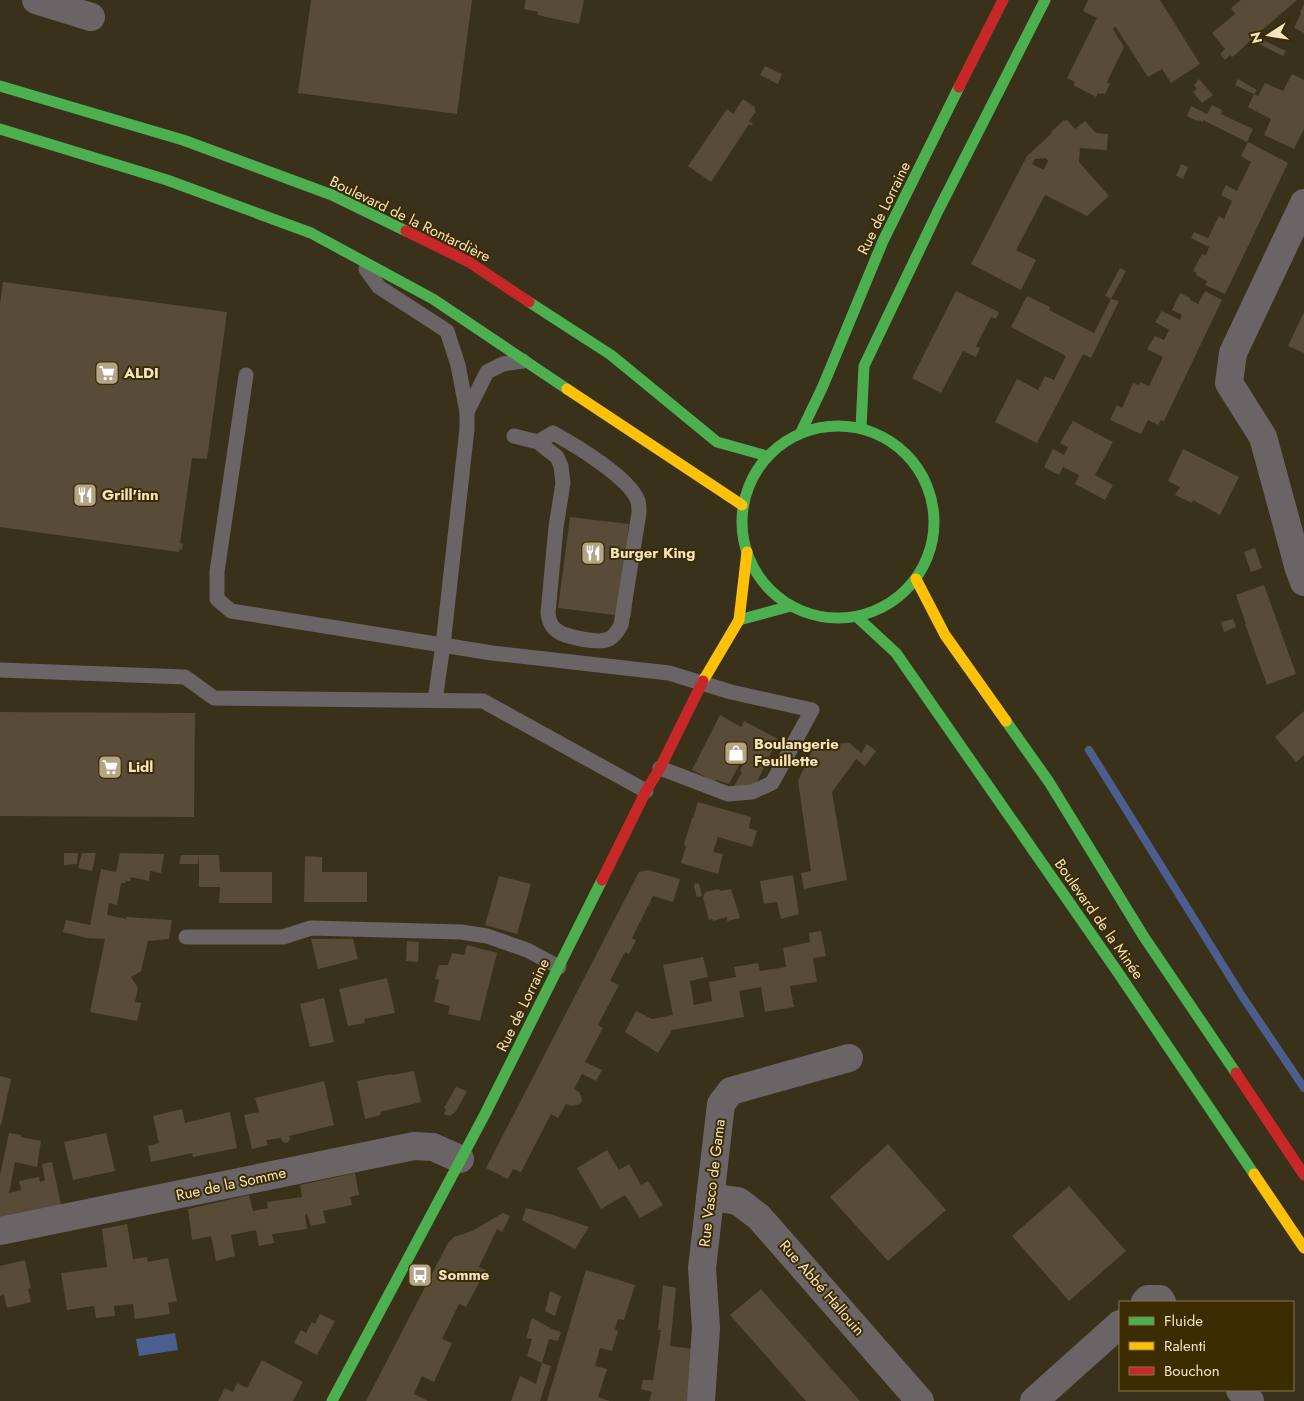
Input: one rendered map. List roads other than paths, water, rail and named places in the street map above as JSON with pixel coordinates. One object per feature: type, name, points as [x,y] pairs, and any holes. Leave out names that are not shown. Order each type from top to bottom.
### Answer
[{"type":"main road","name":"Rue de Lorraine","points":[[801,432],[823,386],[883,241],[1003,0]]},
{"type":"main road","points":[[861,428],[864,366],[938,211],[1045,0]]},
{"type":"main road","name":"Boulevard de la Rontardière","points":[[0,86],[183,140],[332,195],[469,262],[611,355],[717,442],[767,456]]},
{"type":"main road","points":[[0,129],[176,183],[311,233],[433,299],[742,505]]},
{"type":"main road","points":[[830,425],[861,428],[890,440],[913,461],[928,488],[934,519],[930,550],[916,579],[900,596],[879,609],[857,617],[831,619],[806,614],[779,598],[764,585],[754,568],[742,533],[742,505],[751,478],[767,456],[782,442],[801,432],[830,425]]},
{"type":"main road","name":"Rue de Lorraine","points":[[332,1401],[485,1114],[646,791],[660,768],[700,684],[739,620],[747,552]]},
{"type":"main road","name":"Boulevard de la Minée","points":[[916,579],[946,636],[1049,782],[1144,936],[1304,1175]]},
{"type":"main road","points":[[739,620],[791,606]]},
{"type":"main road","name":"Boulevard de la Minée","points":[[857,617],[896,653],[1119,974],[1304,1248]]},
{"type":"street","points":[[36,0],[91,17]]},
{"type":"street","points":[[1304,203],[1233,353],[1229,383],[1263,437],[1304,582]]},
{"type":"street","name":"Rue Vasco de Gama","points":[[701,1401],[706,1328],[702,1268],[721,1104],[731,1091],[849,1058]]},
{"type":"street","name":"Rue de la Somme","points":[[0,1231],[414,1146],[432,1147],[460,1159]]},
{"type":"street","name":"Rue Abbé Hallouin","points":[[710,1197],[738,1201],[759,1217],[920,1401]]},
{"type":"street","points":[[1146,1301],[1148,1299],[1160,1299],[1161,1301]]},
{"type":"street","points":[[1034,1401],[1119,1325]]},
{"type":"street","points":[[1241,1391],[1250,1401]]},
{"type":"lane","points":[[360,260],[380,287],[447,331],[458,365],[467,412],[467,429],[435,700]]},
{"type":"lane","points":[[467,412],[487,372],[503,364],[526,360]]},
{"type":"lane","points":[[246,375],[217,572],[217,599],[231,611],[492,653],[669,673],[730,692],[812,710],[772,783],[752,792],[728,794],[660,768]]},
{"type":"lane","points":[[514,436],[538,442],[557,457],[561,466],[563,483],[556,527],[548,613],[550,624],[566,636],[598,641],[608,640],[616,634],[621,625],[639,513],[638,501],[631,489],[580,448],[553,433],[538,442]]},
{"type":"lane","points":[[0,670],[185,678],[214,698],[483,701],[646,791]]},
{"type":"lane","points":[[186,938],[284,937],[312,928],[462,932],[488,936],[527,950],[559,967]]},
{"type":"water","points":[[175,1333],[178,1350],[139,1356],[136,1339]]},
{"type":"waterway","points":[[1089,750],[1242,996],[1304,1088]]},
{"type":"place","name":"ALDI","points":[[107,373]]},
{"type":"place","name":"Grill'inn","points":[[85,495]]},
{"type":"place","name":"Burger King","points":[[593,553]]},
{"type":"place","name":"Boulangerie Feuillette","points":[[736,753]]},
{"type":"place","name":"Lidl","points":[[110,767]]},
{"type":"place","name":"Somme","points":[[420,1275]]}]
